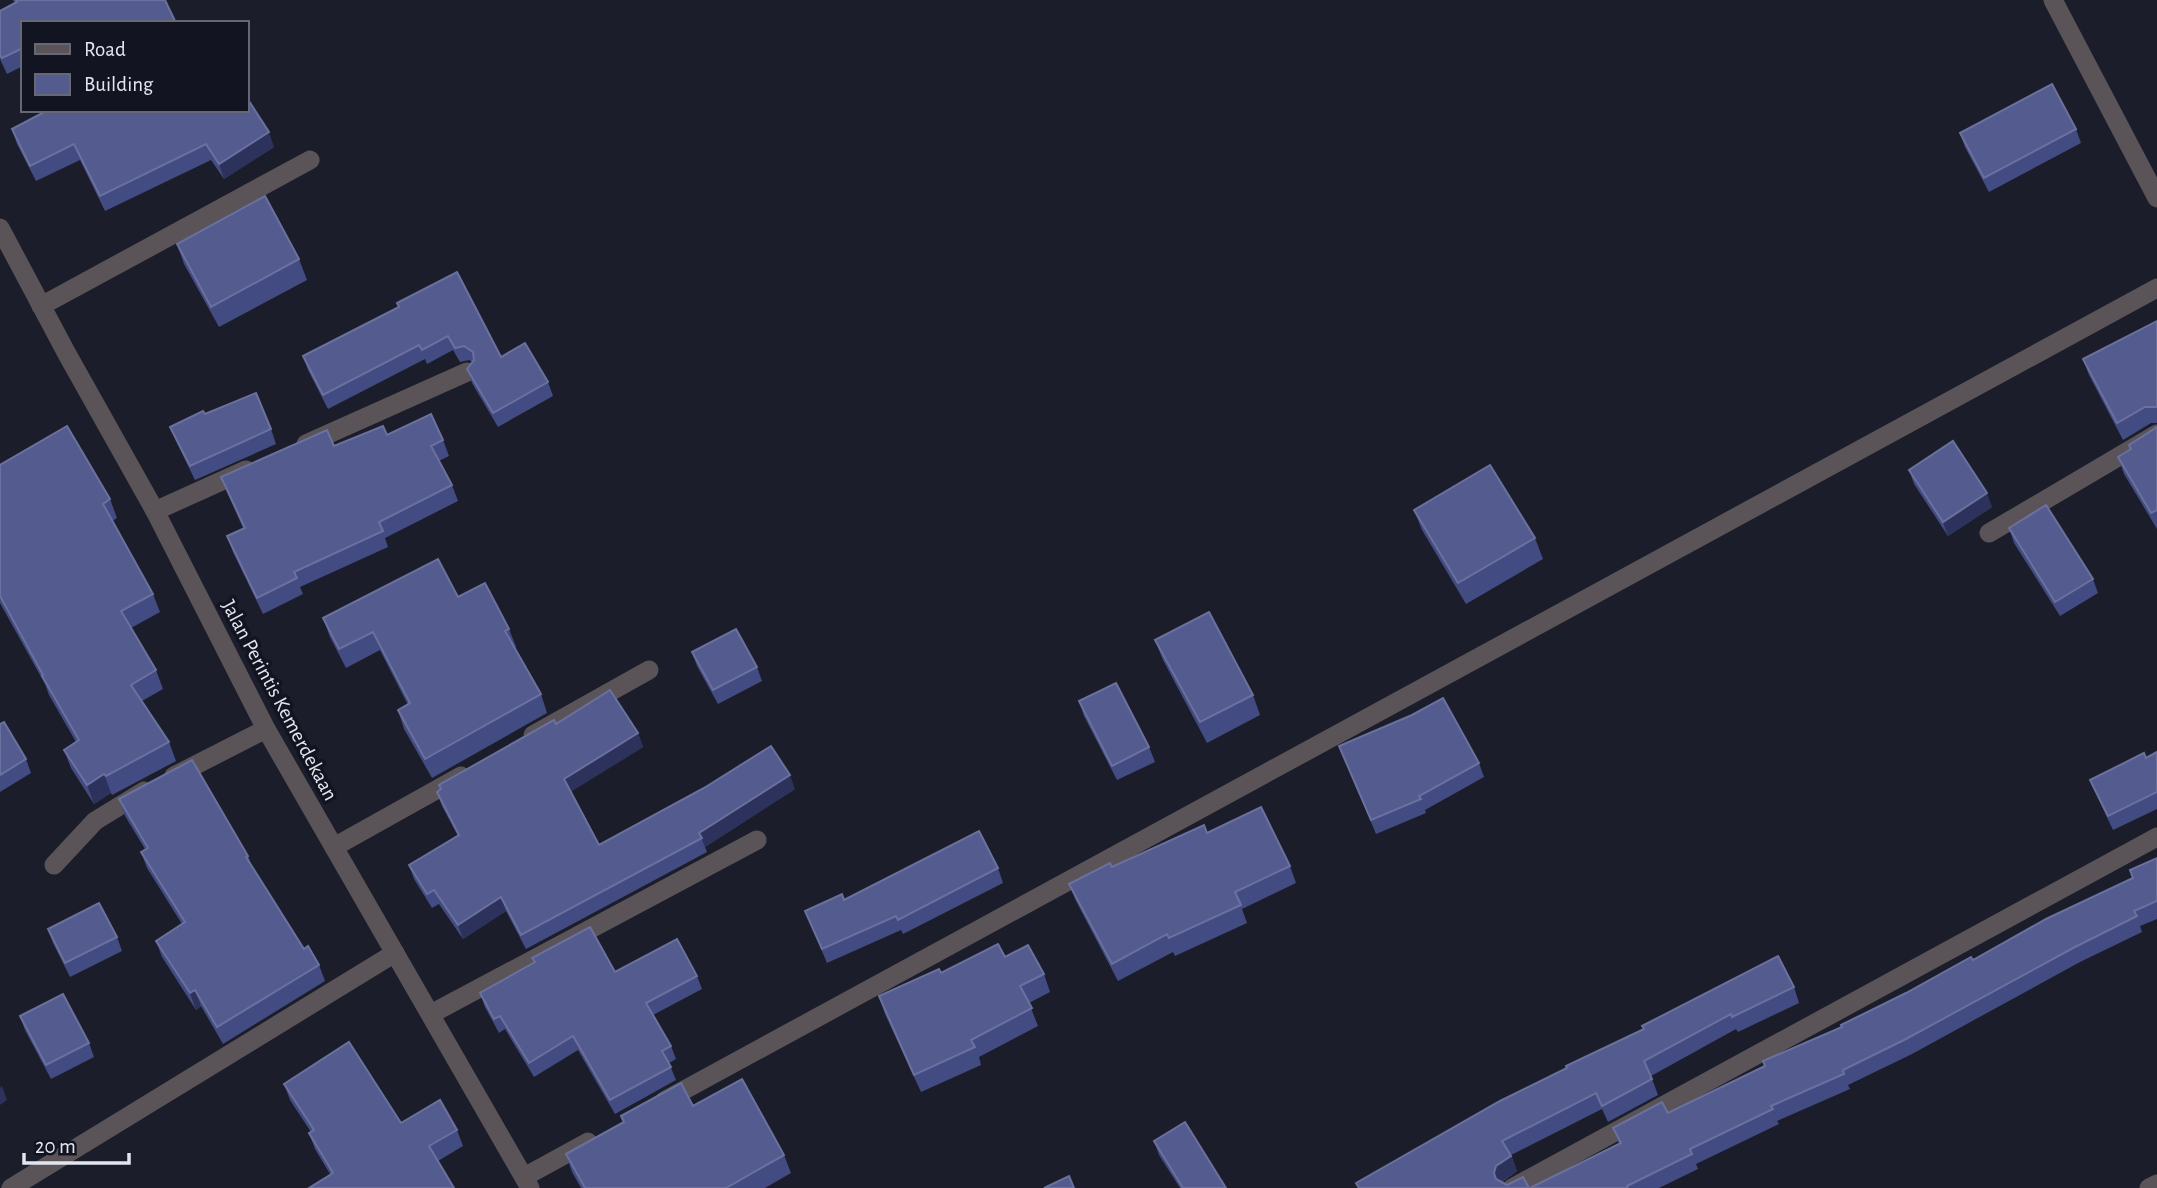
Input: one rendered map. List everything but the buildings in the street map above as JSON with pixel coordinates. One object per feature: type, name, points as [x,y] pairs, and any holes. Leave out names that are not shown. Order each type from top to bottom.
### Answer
[{"type":"street","points":[[2053,0],[2157,198]]},
{"type":"street","points":[[41,306],[310,160]]},
{"type":"street","name":"Jalan Perintis Kemerdekaan","points":[[0,228],[155,511],[266,729],[527,1183]]},
{"type":"street","points":[[646,1110],[2157,288]]},
{"type":"street","points":[[292,450],[467,372]]},
{"type":"street","points":[[1989,533],[2157,433]]},
{"type":"street","points":[[155,511],[267,461]]},
{"type":"street","points":[[516,745],[649,670]]},
{"type":"street","points":[[54,865],[95,821],[114,808],[266,729]]},
{"type":"street","points":[[334,847],[479,765]]},
{"type":"street","points":[[1512,1188],[2157,837]]},
{"type":"street","points":[[431,1014],[757,840]]},
{"type":"street","points":[[11,1188],[395,953]]},
{"type":"street","points":[[527,1183],[610,1130]]},
{"type":"street","points":[[2149,1188],[2157,1184]]}]
